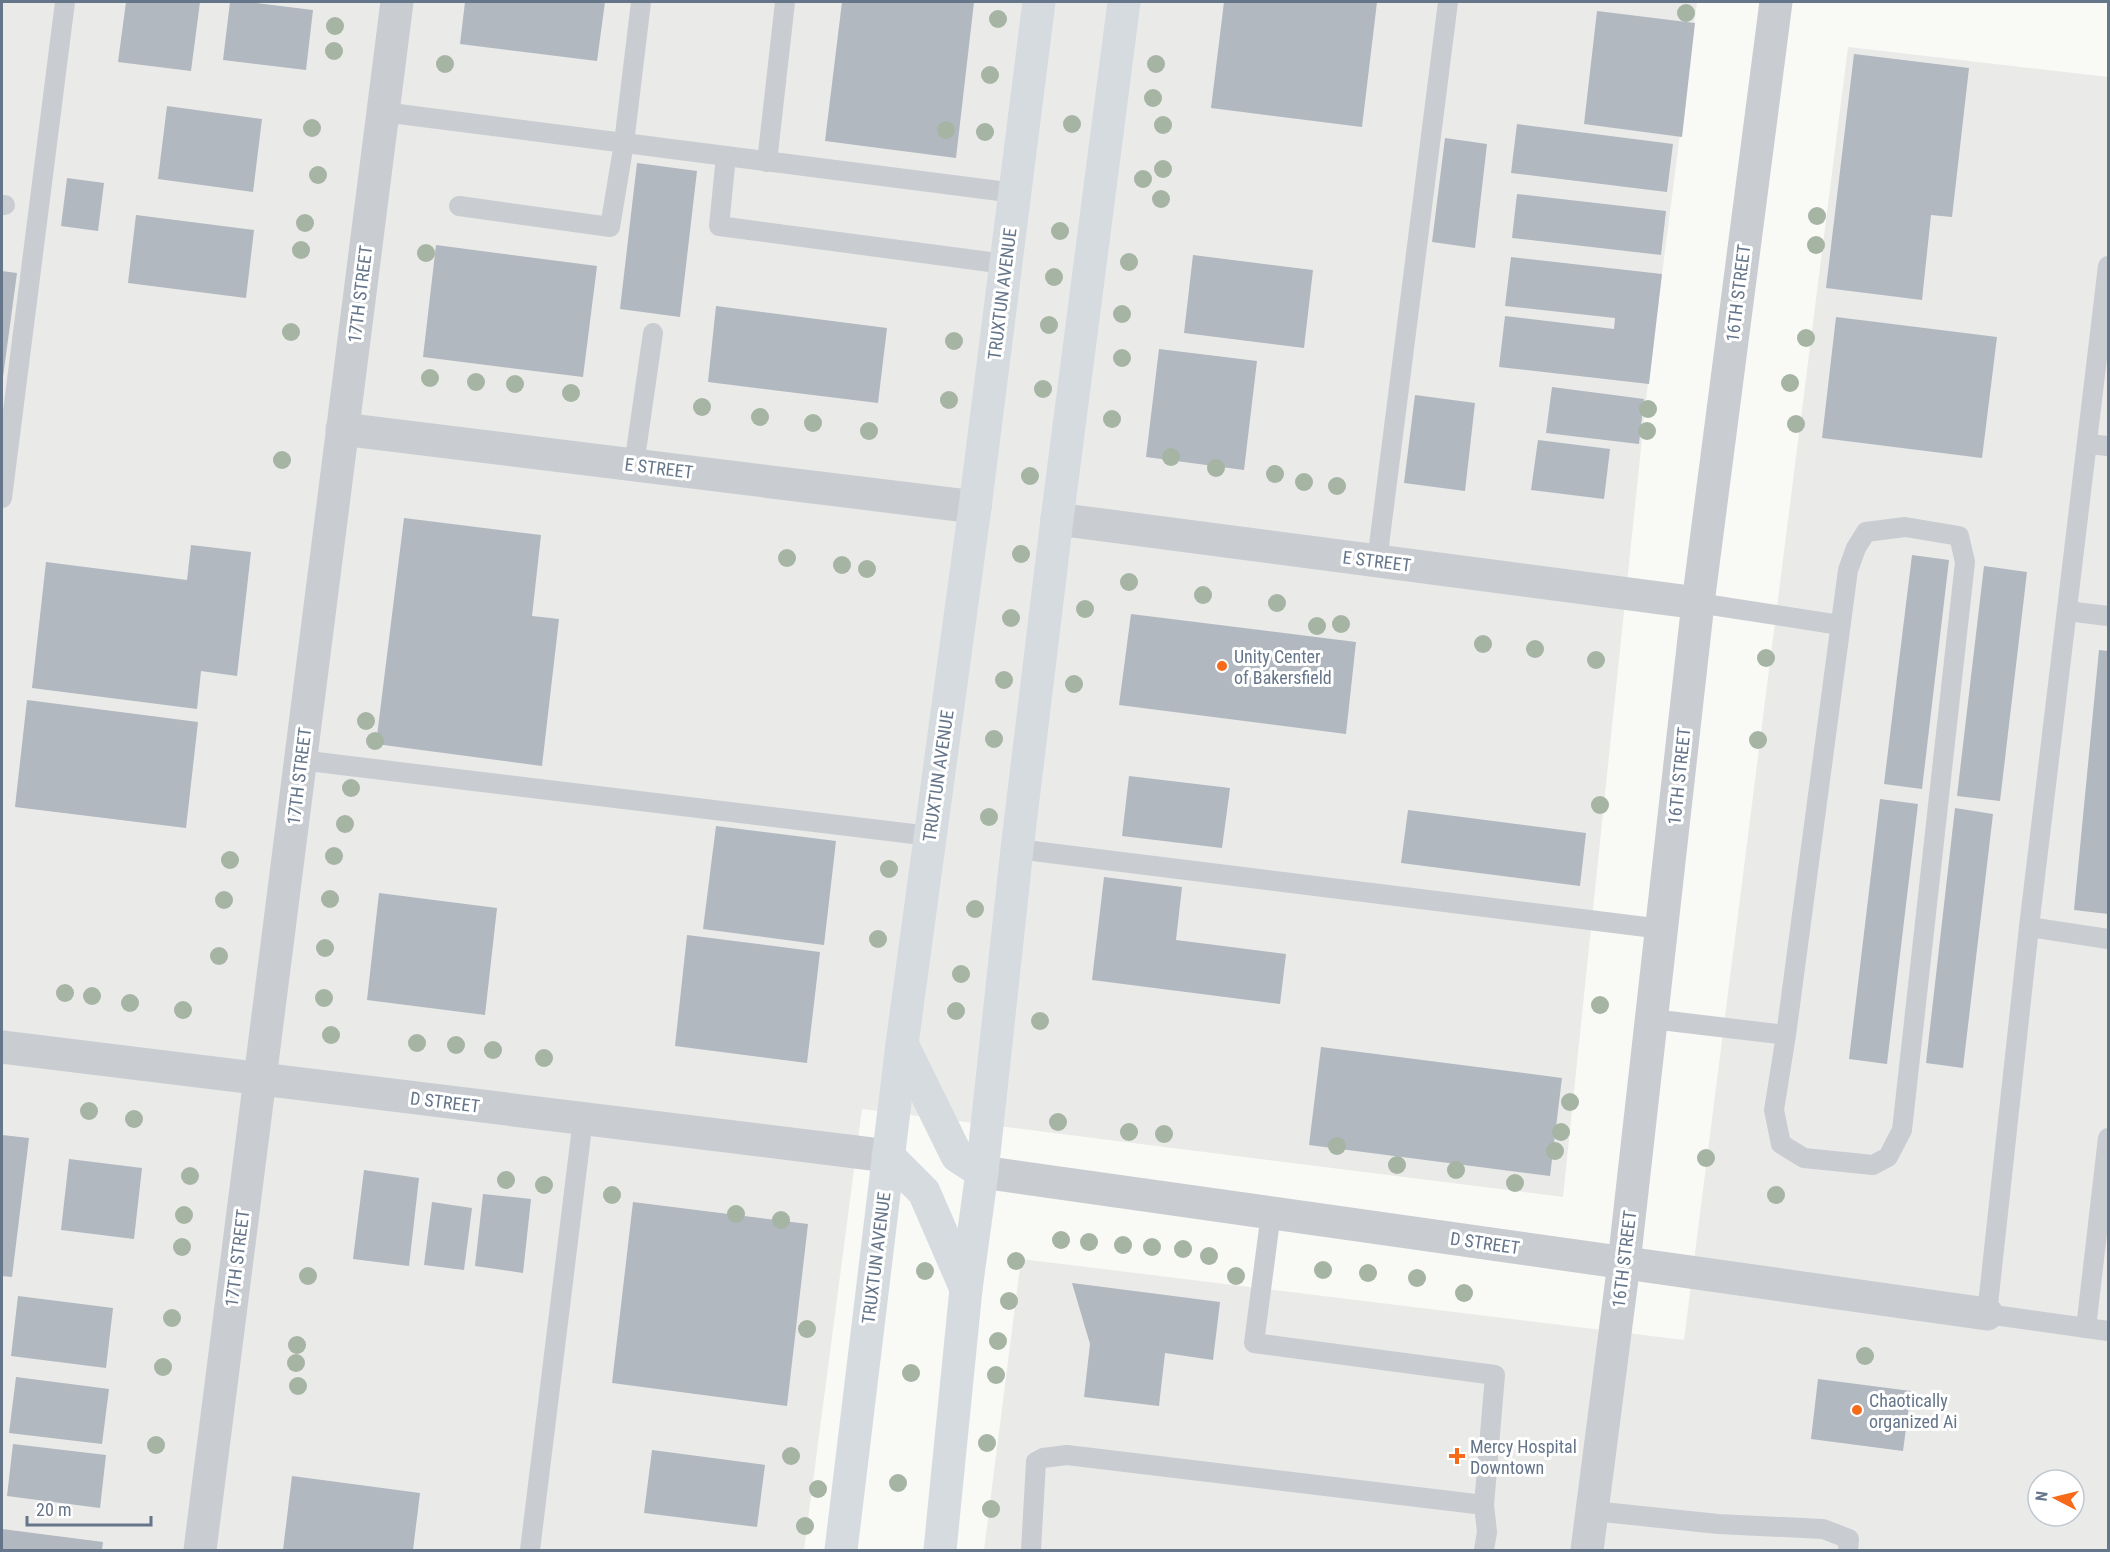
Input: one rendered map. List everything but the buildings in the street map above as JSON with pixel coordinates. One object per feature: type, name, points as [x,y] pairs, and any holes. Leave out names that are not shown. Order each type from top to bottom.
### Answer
[{"type":"main road","name":"TRUXTUN AVENUE","points":[[841,1551],[902,1044],[975,507],[1039,2]]},
{"type":"main road","points":[[940,1551],[966,1289],[982,1172],[1017,849],[1124,2]]},
{"type":"main road","points":[[902,1044],[957,1156],[982,1172]]},
{"type":"main road","points":[[888,1156],[924,1192],[966,1289]]},
{"type":"street","name":"17TH STREET","points":[[200,1551],[397,2]]},
{"type":"street","name":"16TH STREET","points":[[1587,1551],[1624,1263],[1698,603],[1776,2]]},
{"type":"street","name":"E STREET","points":[[342,429],[975,507]]},
{"type":"street","name":"E STREET","points":[[1057,519],[1698,603]]},
{"type":"street","name":"D STREET","points":[[2,1047],[888,1156]]},
{"type":"street","name":"D STREET","points":[[982,1172],[1988,1314]]},
{"type":"lane","points":[[2,498],[65,2]]},
{"type":"lane","points":[[459,206],[610,227],[624,143],[641,2]]},
{"type":"lane","points":[[766,162],[785,2]]},
{"type":"lane","points":[[1377,561],[1448,2]]},
{"type":"lane","points":[[383,112],[1015,193]]},
{"type":"lane","points":[[726,156],[718,226],[1005,264]]},
{"type":"lane","points":[[2109,266],[2029,927],[1988,1314],[2109,1331]]},
{"type":"lane","points":[[634,465],[653,333]]},
{"type":"lane","points":[[2087,444],[2109,446]]},
{"type":"lane","points":[[1905,527],[1959,536],[1965,562],[1902,1130],[1888,1157],[1873,1165],[1804,1158],[1781,1144],[1774,1110],[1786,1035],[1848,570],[1856,548],[1866,532],[1905,527]]},
{"type":"lane","points":[[1698,603],[1840,625]]},
{"type":"lane","points":[[2067,611],[2109,616]]},
{"type":"lane","points":[[300,760],[930,836]]},
{"type":"lane","points":[[1017,849],[1662,929]]},
{"type":"lane","points":[[2029,927],[2109,939]]},
{"type":"lane","points":[[1652,1019],[1786,1035]]},
{"type":"lane","points":[[530,1551],[582,1119]]},
{"type":"lane","points":[[2086,1328],[2109,1138]]},
{"type":"lane","points":[[1271,1213],[1254,1343],[1495,1375],[1484,1505],[1486,1532],[1484,1551]]},
{"type":"lane","points":[[1030,1551],[1036,1462],[1043,1458],[1067,1455],[1484,1505]]},
{"type":"lane","points":[[1593,1511],[1718,1524],[1823,1529],[1849,1539],[1848,1551]]},
{"type":"shaded area","points":[[2,2],[1697,2],[1647,391],[1563,1197],[862,1109],[804,1550],[2,1550]]},
{"type":"shaded area","points":[[1848,47],[2108,77],[2108,1550],[984,1550],[1021,1259],[1684,1340]]},
{"type":"place","name":"Unity Center of Bakersfield","points":[[1222,666]]},
{"type":"place","name":"Chaotically organized Ai","points":[[1857,1410]]},
{"type":"place","name":"Mercy Hospital Downtown","points":[[1457,1456]]}]
